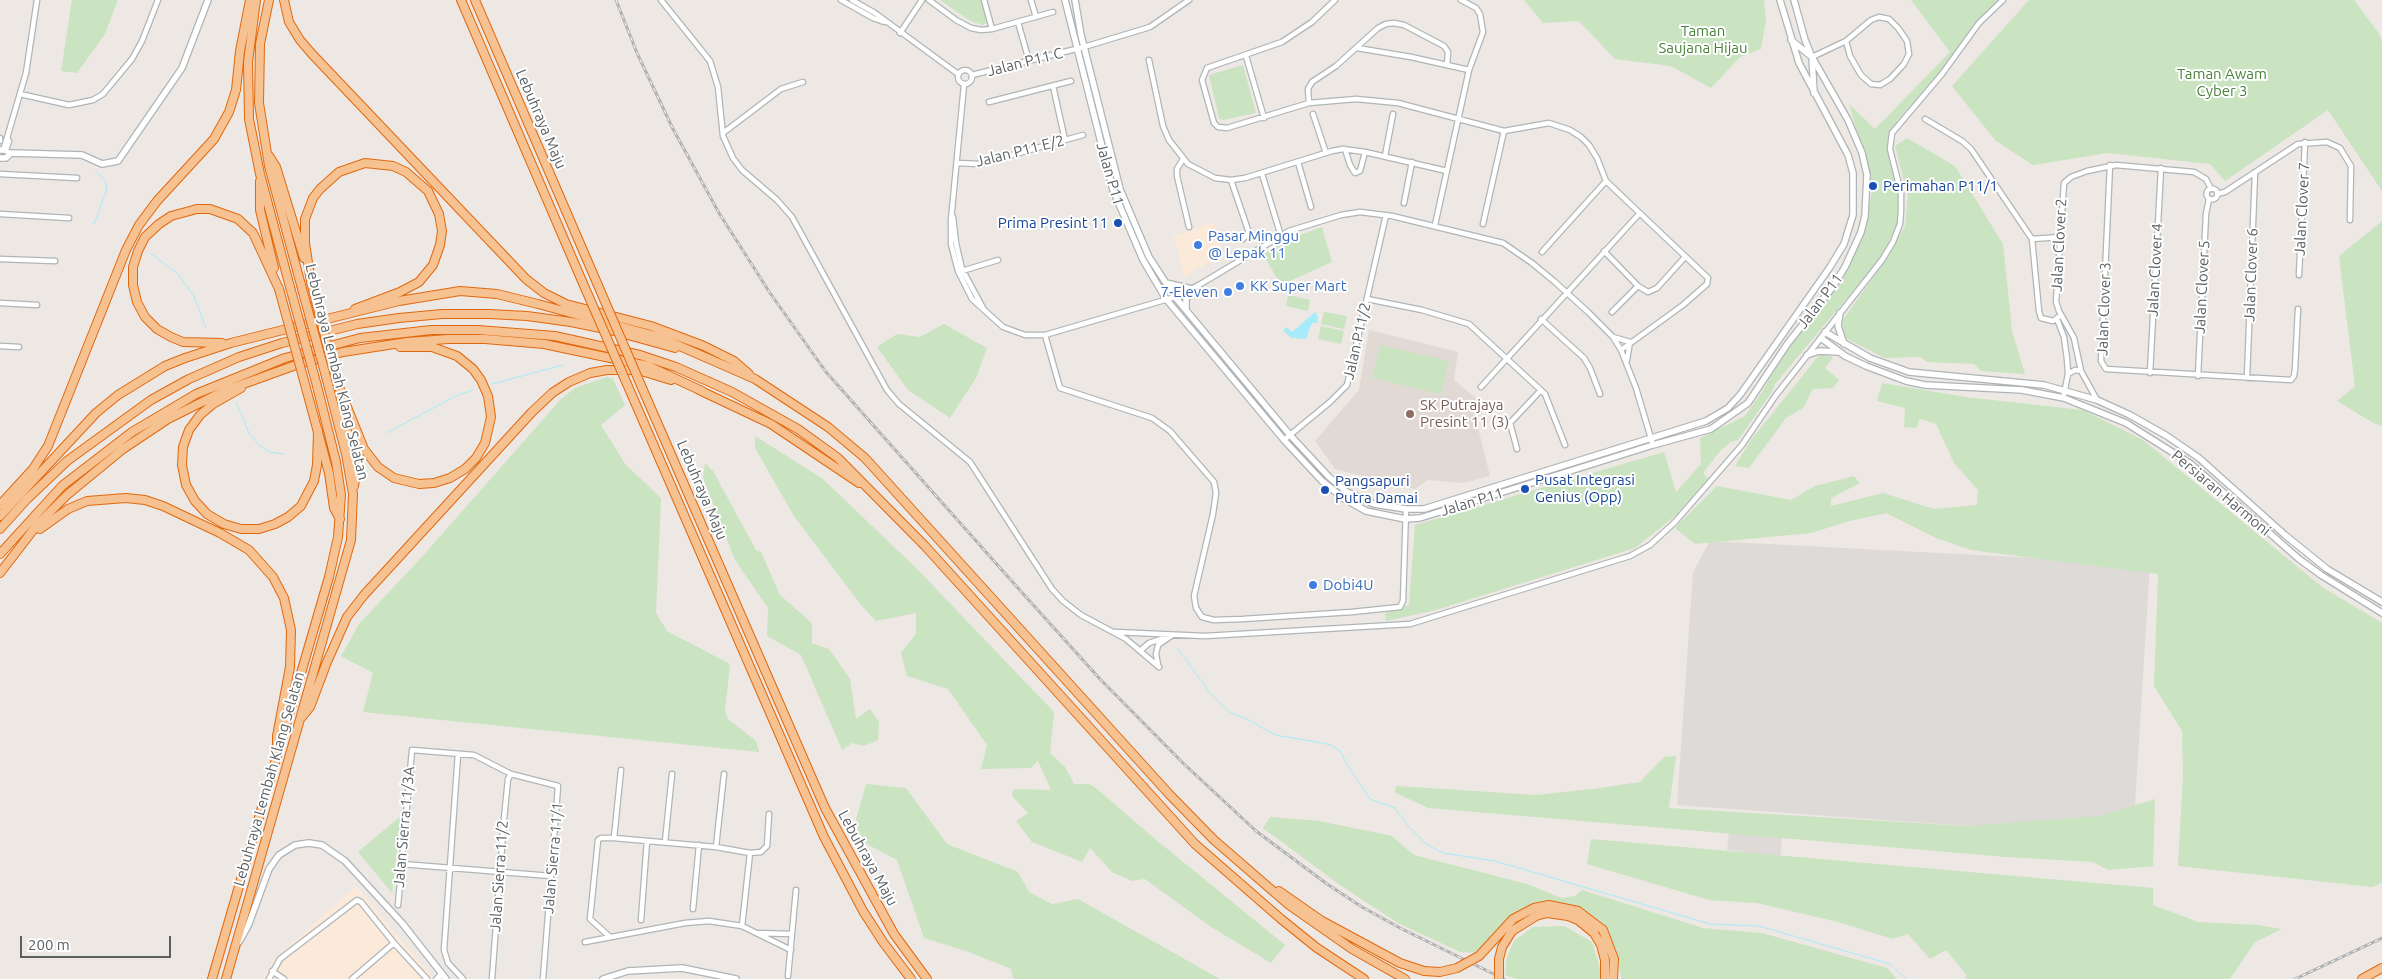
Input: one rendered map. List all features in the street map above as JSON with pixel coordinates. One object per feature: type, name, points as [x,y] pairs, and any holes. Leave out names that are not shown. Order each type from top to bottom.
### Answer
[{"type":"highway","points":[[0,505],[33,469],[48,446],[126,250],[139,225],[157,201],[214,139],[230,112],[236,90],[240,51],[250,0]]},
{"type":"highway","name":"Lebuhraya Lembah Klang Selatan","points":[[212,979],[329,577],[341,521],[341,495],[336,462],[260,174],[249,119],[247,80],[249,44],[256,0]]},
{"type":"highway","name":"Lebuhraya Lembah Klang Selatan","points":[[226,979],[351,540],[353,494],[346,454],[266,150],[259,103],[258,63],[268,0]]},
{"type":"highway","points":[[284,0],[289,22],[306,47],[526,279],[544,293],[566,304],[651,326],[704,346],[734,361],[754,379],[828,428],[865,458],[1185,811],[1244,867],[1289,905],[1326,932],[1405,979]]},
{"type":"highway","name":"Lebuhraya Maju","points":[[461,0],[824,837],[868,918],[883,942],[911,979]]},
{"type":"highway","name":"Lebuhraya Maju","points":[[475,0],[829,816],[894,934],[927,979]]},
{"type":"highway","points":[[266,150],[276,167],[311,282],[338,382],[356,473],[353,494]]},
{"type":"highway","points":[[311,282],[305,219],[313,198],[327,181],[352,166],[380,164],[406,172],[422,185],[439,214],[442,231],[440,245],[433,265],[419,282],[400,292],[363,304],[346,314]]},
{"type":"highway","points":[[260,174],[260,210],[279,289],[329,473],[334,508],[341,521]]},
{"type":"highway","points":[[232,343],[183,342],[157,329],[145,317],[137,302],[133,285],[133,267],[145,237],[159,224],[183,212],[210,209],[226,213],[238,219],[253,233],[279,289]]},
{"type":"highway","points":[[0,516],[96,413],[142,378],[178,361],[232,343],[431,295],[460,291],[478,292],[538,304],[659,337],[754,379]]},
{"type":"highway","points":[[0,529],[27,499],[67,461],[151,400],[190,379],[239,357],[282,342],[357,324],[399,318],[489,314],[527,316],[602,328],[696,354]]},
{"type":"highway","points":[[0,554],[38,511],[92,461],[132,432],[196,394],[258,367],[360,338],[431,330],[478,330],[555,336],[640,355],[676,367],[732,392],[798,429],[838,458],[947,570],[1195,844],[1317,948],[1364,979]]},
{"type":"highway","points":[[2,570],[49,513],[83,481],[123,449],[168,419],[213,395],[296,365],[370,347],[448,339],[485,339],[544,344],[648,366],[771,424],[831,463],[880,500]]},
{"type":"highway","points":[[338,382],[364,449],[378,467],[394,478],[419,484],[434,483],[450,478],[465,469],[476,458],[485,443],[491,417],[488,396],[473,368],[457,356],[432,347],[370,347]]},
{"type":"highway","points":[[302,717],[310,707],[347,617],[532,412],[552,393],[569,382],[590,373],[626,369],[650,373],[702,391]]},
{"type":"highway","points":[[253,380],[213,404],[200,415],[189,430],[184,447],[182,465],[186,485],[195,501],[207,514],[224,524],[241,529],[259,529],[288,518],[301,506],[314,481],[318,458],[318,431]]},
{"type":"highway","points":[[2,570],[40,529],[58,515],[87,501],[107,499],[145,500],[163,506],[220,533],[249,550],[273,577],[284,598],[291,630],[290,667],[277,736],[277,758]]},
{"type":"highway","points":[[1244,867],[1322,922],[1400,963],[1424,971],[1440,972],[1457,968],[1479,956],[1514,919],[1534,908],[1549,904],[1578,912],[1603,930],[1614,959],[1613,979]]},
{"type":"highway","points":[[208,979],[231,911]]},
{"type":"highway","points":[[1499,979],[1499,959],[1502,947],[1512,931],[1536,916],[1547,913],[1568,916],[1578,920],[1594,933],[1601,945],[1605,960],[1605,979]]},
{"type":"highway","points":[[2362,979],[2382,968]]},
{"type":"main road","points":[[0,158],[6,158],[5,151],[82,155],[102,164],[118,161],[182,68],[208,0]]},
{"type":"main road","name":"Jalan P11","points":[[1065,0],[1081,48],[1120,189],[1149,258],[1175,297],[1290,435],[1347,492],[1374,504],[1406,509],[1424,508],[1652,441],[1711,429],[1748,403],[1800,326],[1832,288],[1862,232],[1867,196],[1867,175],[1856,136],[1812,57],[1805,40],[1794,0]]},
{"type":"main road","name":"Jalan P11","points":[[1075,0],[1081,48],[1113,190],[1139,251],[1166,299],[1284,440],[1322,482],[1342,498],[1366,511],[1405,519],[1420,518],[1652,441],[1706,421],[1728,408],[1740,395],[1810,298],[1844,244],[1853,215],[1853,174],[1848,154],[1799,63],[1780,0]]},
{"type":"main road","points":[[1791,40],[1812,57],[1814,93]]},
{"type":"main road","points":[[1166,283],[1192,289],[1186,300],[1186,310]]},
{"type":"main road","points":[[1810,298],[1803,313],[1806,315],[1812,312]]},
{"type":"main road","points":[[1840,313],[1838,332],[1844,345]]},
{"type":"main road","points":[[1789,325],[1797,320],[1800,322],[1800,326]]},
{"type":"main road","name":"Persiaran Harmoni","points":[[1825,332],[1844,345],[1870,358],[1909,372],[2022,382],[2065,390],[2097,400],[2167,436],[2199,458],[2319,563],[2345,582],[2382,602]]},
{"type":"main road","name":"Persiaran Harmoni","points":[[1821,338],[1838,352],[1866,366],[1906,381],[1925,385],[2022,390],[2064,398],[2126,423],[2161,443],[2191,464],[2321,576],[2382,612]]},
{"type":"main road","points":[[1807,355],[1819,351],[1838,352]]},
{"type":"main road","points":[[233,952],[248,926],[269,869],[279,855],[295,845],[309,843],[322,845],[345,861],[402,923],[444,976],[436,979]]},
{"type":"main road","points":[[603,979],[648,969],[682,968],[736,979]]},
{"type":"street","points":[[5,151],[28,62],[37,0]]},
{"type":"street","points":[[20,94],[69,105],[93,100],[103,94],[132,59],[142,41],[158,0]]},
{"type":"street","points":[[661,0],[710,60],[718,87],[723,133],[727,147],[742,170],[778,200],[792,217],[887,390],[899,404],[970,462],[1052,588],[1063,601],[1081,616],[1115,632],[1141,650],[1159,667],[1156,650],[1158,645],[1170,636]]},
{"type":"street","points":[[841,0],[872,18],[885,22]]},
{"type":"street","points":[[852,0],[958,74]]},
{"type":"street","points":[[900,33],[922,0]]},
{"type":"street","points":[[929,0],[971,28],[992,29],[1053,12]]},
{"type":"street","points":[[984,0],[992,29]]},
{"type":"street","points":[[1031,0],[1036,17]]},
{"type":"street","name":"Jalan P11 C","points":[[972,75],[1081,48],[1150,26],[1189,0]]},
{"type":"street","points":[[1335,0],[1295,35],[1246,56],[1210,65],[1204,72],[1202,80],[1212,119],[1218,127],[1227,128],[1309,103],[1356,99],[1398,103],[1504,131],[1549,123],[1570,130],[1581,137],[1588,145],[1597,158],[1606,181],[1686,257],[1708,281],[1666,318],[1621,350]]},
{"type":"street","points":[[1435,225],[1469,70],[1483,32],[1480,14],[1476,8],[1461,0]]},
{"type":"street","points":[[1115,632],[1170,636],[1205,636],[1410,624],[1630,556],[1650,545],[1664,533],[1742,445],[1776,395],[1882,260],[1893,242],[1900,224],[1901,193],[1890,149],[1892,133],[1942,74],[1979,23],[2003,0]]},
{"type":"street","points":[[1812,57],[1846,41],[1870,20],[1879,17],[1889,19],[1898,28],[1907,41],[1909,54],[1904,64],[1890,79],[1880,84],[1871,84],[1857,69],[1850,56],[1846,41]]},
{"type":"street","points":[[1018,22],[1029,61]]},
{"type":"street","points":[[1309,103],[1309,85],[1357,48],[1378,28],[1394,23],[1404,25],[1444,46],[1448,52],[1447,65]]},
{"type":"street","points":[[1357,48],[1469,70]]},
{"type":"street","points":[[1246,56],[1264,118]]},
{"type":"street","points":[[1149,60],[1163,126],[1169,140],[1183,159],[1202,173],[1215,178],[1231,180],[1262,174],[1326,153],[1345,149],[1447,170]]},
{"type":"street","points":[[958,74],[966,70],[972,75],[970,83],[964,85]]},
{"type":"street","points":[[958,74],[958,81],[964,85]]},
{"type":"street","points":[[989,102],[1071,81]]},
{"type":"street","points":[[723,133],[781,89],[803,82]]},
{"type":"street","points":[[964,85],[953,217],[962,271],[970,287],[983,304],[983,308]]},
{"type":"street","points":[[1053,86],[1065,140]]},
{"type":"street","points":[[1313,114],[1326,153]]},
{"type":"street","points":[[1385,156],[1392,114]]},
{"type":"street","points":[[1925,119],[1967,144],[2032,239],[2041,318],[2046,321],[2057,319],[2061,315]]},
{"type":"street","points":[[1482,224],[1504,131]]},
{"type":"street","name":"Jalan P11 E/2","points":[[957,163],[980,164],[1083,135]]},
{"type":"street","points":[[2217,194],[2215,190],[2210,189],[2206,195],[2209,199],[2214,199],[2217,194],[2225,192],[2292,147],[2305,142],[2334,144],[2350,161],[2352,171],[2350,220]]},
{"type":"street","name":"Jalan Clover 7","points":[[2299,275],[2305,142]]},
{"type":"street","points":[[1345,149],[1350,165],[1355,173],[1360,171],[1366,152]]},
{"type":"street","points":[[1183,159],[1177,169],[1177,176],[1189,227]]},
{"type":"street","points":[[1298,162],[1311,206]]},
{"type":"street","points":[[1404,203],[1412,162]]},
{"type":"street","name":"Jalan Clover 2","points":[[2097,400],[2081,371],[2074,338],[2061,315],[2056,295],[2064,183],[2087,171],[2110,166],[2160,168],[2199,174],[2206,179],[2210,189]]},
{"type":"street","name":"Jalan Clover 3","points":[[2110,166],[2101,361],[2103,366],[2109,370],[2247,378]]},
{"type":"street","name":"Jalan Clover 4","points":[[2150,373],[2160,168]]},
{"type":"street","name":"Jalan Clover 6","points":[[2247,378],[2255,172]]},
{"type":"street","points":[[0,174],[77,178]]},
{"type":"street","points":[[1262,174],[1281,236]]},
{"type":"street","points":[[1231,180],[1249,233],[1243,239]]},
{"type":"street","points":[[1542,252],[1606,181]]},
{"type":"street","name":"Jalan Clover 5","points":[[2198,376],[2206,214],[2209,199]]},
{"type":"street","points":[[953,217],[951,220],[951,243],[958,271],[972,299],[1003,327],[1016,333],[1045,335],[1175,297],[1192,289],[1281,236],[1341,215],[1360,212],[1386,215],[1435,225],[1503,243],[1532,263],[1566,292],[1613,337],[1627,361],[1652,441]]},
{"type":"street","points":[[0,214],[69,218]]},
{"type":"street","points":[[1481,387],[1541,319],[1639,214]]},
{"type":"street","name":"Jalan P11/2","points":[[1284,440],[1330,402],[1347,385],[1386,215]]},
{"type":"street","points":[[2032,239],[2060,237]]},
{"type":"street","points":[[1604,251],[1638,286],[1644,290],[1652,291],[1686,257]]},
{"type":"street","points":[[0,259],[55,261]]},
{"type":"street","points":[[962,271],[998,260]]},
{"type":"street","points":[[1612,312],[1638,286]]},
{"type":"street","points":[[1367,299],[1422,310],[1469,324],[1542,390],[1548,399],[1565,445]]},
{"type":"street","points":[[0,303],[37,305]]},
{"type":"street","points":[[2247,378],[2291,380],[2294,376],[2298,309]]},
{"type":"street","points":[[1541,319],[1584,358],[1596,380],[1600,394]]},
{"type":"street","points":[[2057,319],[2065,342],[2068,374],[2064,398]]},
{"type":"street","points":[[1045,335],[1060,388],[1152,418],[1170,431],[1214,482],[1216,493],[1194,596],[1196,608],[1202,617],[1214,620],[1243,619],[1352,612],[1402,605],[1406,509]]},
{"type":"street","points":[[1613,337],[1630,342]]},
{"type":"street","points":[[1627,361],[1630,342]]},
{"type":"street","points":[[0,346],[19,348]]},
{"type":"street","points":[[2068,374],[2075,370],[2081,371]]},
{"type":"street","points":[[1517,449],[1510,423],[1542,390]]},
{"type":"street","points":[[1141,650],[1156,640],[1170,636]]},
{"type":"street","name":"Jalan Sierra 11/3A","points":[[398,905],[412,750],[458,754]]},
{"type":"street","points":[[463,979],[448,963],[444,950],[458,754],[482,758],[511,774]]},
{"type":"street","points":[[614,838],[621,770]]},
{"type":"street","name":"Jalan Sierra 11/2","points":[[492,979],[499,873],[508,778],[511,774]]},
{"type":"street","name":"Jalan Sierra 11/1","points":[[511,774],[555,785],[558,788],[543,979]]},
{"type":"street","points":[[665,842],[672,774]]},
{"type":"street","points":[[716,847],[724,774]]},
{"type":"street","points":[[610,937],[590,919],[598,840],[601,838],[614,838],[699,845],[750,853],[761,852],[765,849],[769,814]]},
{"type":"street","points":[[641,920],[646,841]]},
{"type":"street","points":[[693,909],[699,845]]},
{"type":"street","points":[[742,926],[750,853]]},
{"type":"street","points":[[402,864],[551,876]]},
{"type":"street","points":[[788,976],[796,890]]},
{"type":"street","points":[[268,979],[280,959],[357,900],[361,902],[394,943],[427,979]]},
{"type":"street","points":[[585,942],[696,921],[742,926],[791,950]]},
{"type":"street","points":[[755,933],[792,934]]},
{"type":"street","points":[[352,979],[394,943]]},
{"type":"street","points":[[272,972],[284,979]]},
{"type":"shaded area","name":"Pasar Minggu @ Lepak 11","points":[[1214,222],[1223,254],[1184,277],[1174,236]]},
{"type":"shaded area","name":"SK Putrajaya Presint 11 (3)","points":[[1369,330],[1458,352],[1454,380],[1486,407],[1476,420],[1490,476],[1462,483],[1428,480],[1415,489],[1335,469],[1315,441],[1359,390]]},
{"type":"shaded area","points":[[1710,541],[2150,564],[2133,838],[1677,805],[1693,572]]},
{"type":"shaded area","points":[[1729,832],[1782,836],[1780,860],[1745,857],[1745,852],[1727,850]]},
{"type":"shaded area","points":[[356,886],[434,979],[262,979],[273,960]]},
{"type":"green space","points":[[72,0],[118,0],[105,34],[77,73],[61,71]]},
{"type":"green space","points":[[940,0],[981,0],[987,23],[982,25],[969,20]]},
{"type":"green space","name":"Taman Saujana Hijau","points":[[1524,0],[1764,0],[1766,20],[1761,49],[1740,57],[1711,88],[1671,66],[1615,59],[1579,21],[1543,23]]},
{"type":"green space","points":[[1911,0],[2003,0],[1897,121],[1887,144],[1898,194],[1897,224],[1883,255],[1775,384],[1772,392],[1738,440],[1731,442],[1721,450],[1703,473],[1708,479],[1675,516],[1635,548],[1436,610],[1386,621],[1385,613],[1409,605],[1415,525],[1664,452],[1676,492],[1701,464],[1700,438],[1745,416],[1762,392],[1784,353],[1845,272],[1863,236],[1873,186],[1849,104],[1875,129],[1950,52]]},
{"type":"green space","name":"Taman Awam Cyber 3","points":[[2029,0],[2354,0],[2380,35],[2382,43],[2382,191],[2328,110],[2225,181],[2210,164],[2108,153],[2033,165],[1996,141],[1952,86]]},
{"type":"green space","points":[[1243,65],[1256,113],[1223,120],[1219,118],[1209,75]]},
{"type":"green space","points":[[1907,138],[1955,166],[2003,244],[2012,331],[2025,374],[1981,371],[1974,364],[1927,362],[1920,357],[1884,358],[1844,337],[1842,321],[1890,254],[1905,226],[1908,197],[1895,146]]},
{"type":"green space","points":[[2382,221],[2382,426],[2375,424],[2337,401],[2355,386],[2339,256]]},
{"type":"green space","points":[[1322,227],[1332,262],[1281,285],[1263,254],[1297,236]]},
{"type":"green space","points":[[1288,295],[1310,300],[1308,311],[1286,306]]},
{"type":"green space","points":[[1324,312],[1347,316],[1344,329],[1321,324]]},
{"type":"green space","points":[[944,324],[987,348],[976,378],[950,418],[908,390],[877,347],[897,334],[920,337]]},
{"type":"green space","points":[[1321,326],[1344,331],[1341,344],[1318,339]]},
{"type":"green space","points":[[1380,345],[1449,361],[1441,394],[1372,378]]},
{"type":"green space","points":[[1820,354],[1833,357],[1825,368],[1839,380],[1833,388],[1813,389],[1803,408],[1786,418],[1749,468],[1735,466],[1751,440]]},
{"type":"green space","points":[[607,377],[613,379],[625,405],[601,425],[625,464],[661,498],[656,613],[667,631],[730,664],[725,711],[728,719],[756,741],[759,752],[363,712],[373,673],[341,656],[359,624],[421,558],[561,399],[575,388]]},
{"type":"green space","points":[[1882,383],[1966,397],[2083,410],[2143,440],[2322,587],[2382,623],[2382,883],[2372,887],[2178,866],[2183,776],[2182,731],[2154,686],[2158,574],[1971,550],[1936,538],[1886,513],[1850,521],[1811,533],[1695,544],[1675,528],[1717,486],[1791,500],[1815,486],[1854,476],[1860,483],[1831,498],[1831,506],[1883,493],[1934,509],[1977,505],[1978,490],[1954,463],[1936,424],[1920,419],[1916,428],[1904,427],[1905,408],[1877,401]]},
{"type":"green space","points":[[755,436],[823,479],[917,569],[1054,712],[1050,753],[1065,767],[1074,784],[1089,784],[1096,788],[1155,839],[1285,945],[1271,963],[1211,927],[1145,879],[1132,881],[1112,872],[1090,848],[1082,862],[1032,842],[1016,821],[1028,813],[1012,796],[1013,789],[1051,790],[1038,761],[1031,768],[981,769],[987,745],[948,689],[907,676],[901,653],[916,634],[916,613],[876,621],[861,605],[794,516],[755,448]]},
{"type":"green space","points":[[705,463],[713,471],[756,550],[761,552],[780,595],[812,623],[812,643],[829,649],[850,679],[856,719],[870,709],[879,722],[878,740],[864,746],[852,743],[842,750],[801,655],[767,636],[768,608],[735,560],[703,478]]},
{"type":"green space","points":[[1676,756],[1669,808],[1968,826],[2100,816],[2155,799],[2153,866],[2108,870],[2093,862],[2006,857],[1428,808],[1394,792],[1397,786],[1535,795],[1593,789],[1640,782],[1664,757]]},
{"type":"green space","points":[[866,784],[906,788],[947,844],[1018,872],[1029,892],[1052,904],[1078,899],[1220,979],[1013,979],[1011,969],[969,952],[924,938],[897,860],[861,841],[856,819]]},
{"type":"green space","points":[[401,816],[392,893],[358,852]]},
{"type":"green space","points":[[1270,817],[1319,821],[1392,836],[1414,855],[1527,884],[1562,898],[1575,896],[1582,890],[1703,928],[1762,933],[1887,968],[1897,979],[1621,979],[1616,950],[1604,924],[1580,908],[1555,902],[1536,905],[1477,953],[1460,952],[1398,923],[1340,885],[1263,828]]},
{"type":"green space","points":[[1591,839],[2153,888],[2153,905],[2198,922],[2258,925],[2282,929],[2255,942],[2230,979],[1965,979],[1966,974],[1946,950],[1930,959],[1908,934],[1893,939],[1838,922],[1757,903],[1709,900],[1587,864]]},
{"type":"green space","points":[[1564,926],[1592,942],[1601,972],[1600,979],[1516,979],[1505,975],[1507,957],[1514,941],[1533,927]]},
{"type":"water","points":[[1315,312],[1318,317],[1317,323],[1312,323],[1306,339],[1291,338],[1283,330],[1287,327],[1292,332]]},
{"type":"waterway","points":[[94,224],[107,189],[105,180],[95,171]]},
{"type":"waterway","points":[[150,253],[178,274],[194,296],[206,328]]},
{"type":"waterway","points":[[492,384],[563,365]]},
{"type":"waterway","points":[[386,433],[458,395],[473,390]]},
{"type":"waterway","points":[[236,402],[249,433],[259,445],[270,452],[284,454]]},
{"type":"waterway","points":[[1178,649],[1211,694],[1231,713],[1247,719],[1275,735],[1331,745],[1341,752],[1346,763],[1370,799],[1395,808],[1408,826],[1426,844],[1443,853],[1495,861],[1710,924],[1759,926],[1890,964],[1906,979]]},
{"type":"railway","points":[[616,0],[637,53],[673,129],[719,213],[770,293],[826,372],[1100,679],[1183,763],[1256,831],[1327,884],[1362,907],[1400,928],[1504,979]]},
{"type":"railway","points":[[2295,979],[2382,938]]},
{"type":"place","name":"Perimahan P11/1","points":[[1873,186]]},
{"type":"place","name":"Prima Presint 11","points":[[1118,223]]},
{"type":"place","name":"Pasar Minggu @ Lepak 11","points":[[1198,245]]},
{"type":"place","name":"KK Super Mart","points":[[1240,286]]},
{"type":"place","name":"7-Eleven","points":[[1228,292]]},
{"type":"place","name":"SK Putrajaya Presint 11 (3)","points":[[1410,414]]},
{"type":"place","name":"Pusat Integrasi Genius (Opp)","points":[[1525,489]]},
{"type":"place","name":"Pangsapuri Putra Damai","points":[[1325,490]]},
{"type":"place","name":"Dobi4U","points":[[1313,585]]}]
